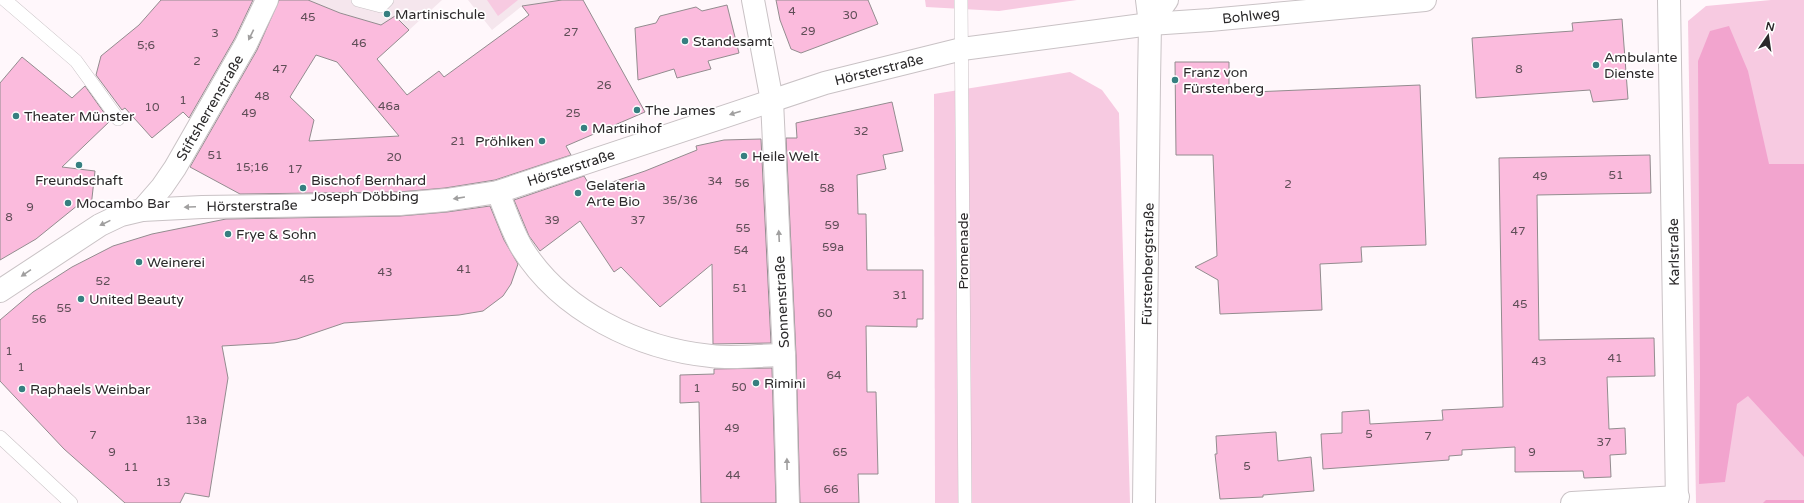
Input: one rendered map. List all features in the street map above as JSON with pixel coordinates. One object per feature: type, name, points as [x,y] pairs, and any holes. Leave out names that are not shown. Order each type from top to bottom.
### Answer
[{"type":"street","name":"Stiftsherrenstraße","points":[[142,210],[162,187],[175,168],[246,44],[267,0]]},
{"type":"street","name":"Sonnenstraße","points":[[753,0],[772,100],[784,355],[788,503]]},
{"type":"street","name":"Fürstenbergstraße","points":[[1144,503],[1150,24],[1146,0]]},
{"type":"street","points":[[1150,24],[1167,0]]},
{"type":"street","name":"Bohlweg","points":[[1150,24],[1210,20],[1425,0]]},
{"type":"street","name":"Karlstraße","points":[[1669,0],[1678,500]]},
{"type":"street","name":"Hörsterstraße","points":[[0,291],[100,225],[121,215],[142,210],[202,207],[400,204],[446,200],[498,192],[825,83],[962,49],[1150,24]]},
{"type":"street","points":[[498,192],[521,248],[543,276],[567,298],[597,319],[630,336],[663,347],[712,356],[784,355]]},
{"type":"street","points":[[1572,503],[1678,500]]},
{"type":"lane","points":[[5,0],[76,61],[118,119]]},
{"type":"lane","points":[[358,0],[381,6],[387,0]]},
{"type":"lane","name":"Promenade","points":[[961,0],[965,503]]},
{"type":"lane","points":[[0,437],[71,503]]},
{"type":"shaded area","name":"Martinischule","points":[[308,0],[442,0],[409,30],[397,18],[384,26],[335,11]]},
{"type":"shaded area","name":"Martinischule","points":[[468,0],[562,0],[522,6],[492,30]]},
{"type":"shaded area","points":[[487,0],[518,0],[498,16]]},
{"type":"shaded area","points":[[925,0],[1077,0],[999,11],[926,7]]},
{"type":"shaded area","points":[[1771,0],[1804,0],[1804,503],[1696,503],[1688,21],[1706,6]]},
{"type":"shaded area","points":[[1729,26],[1748,71],[1769,164],[1804,164],[1804,457],[1748,396],[1737,404],[1725,482],[1699,484],[1700,376],[1698,61],[1710,31]]},
{"type":"shaded area","points":[[1070,72],[1102,90],[1119,113],[1130,503],[935,503],[934,94]]},
{"type":"shaded area","points":[[1766,500],[1804,500],[1804,503],[1763,503]]},
{"type":"building","points":[[161,0],[253,0],[235,38],[189,118],[183,112],[152,138],[125,108],[122,110],[96,75],[101,56],[139,25]]},
{"type":"building","points":[[279,0],[308,0],[340,13],[381,25],[395,16],[409,30],[377,59],[407,95],[439,71],[444,77],[529,15],[522,6],[562,0],[583,0],[645,112],[566,146],[571,155],[495,180],[445,188],[399,192],[240,194],[190,167],[257,50]],"holes":[[[316,55],[337,62],[399,136],[309,141],[314,120],[290,97]]]},
{"type":"building","points":[[776,0],[868,0],[878,24],[801,53],[791,49],[780,20]]},
{"type":"building","name":"Standesamt","points":[[727,5],[739,53],[708,61],[711,69],[677,78],[674,69],[638,80],[635,28],[656,23],[660,16],[696,7],[702,11]]},
{"type":"building","points":[[1622,19],[1628,99],[1593,102],[1590,90],[1476,98],[1472,38],[1573,31],[1572,23]]},
{"type":"building","points":[[22,57],[72,98],[85,86],[110,121],[62,167],[95,171],[91,207],[78,205],[36,239],[0,260],[0,83]]},
{"type":"building","points":[[1175,62],[1229,62],[1229,93],[1420,85],[1426,245],[1361,247],[1362,262],[1320,264],[1322,310],[1220,314],[1218,280],[1195,267],[1217,256],[1213,155],[1176,155]]},
{"type":"building","points":[[892,102],[903,151],[883,155],[886,169],[857,175],[858,214],[866,214],[867,270],[923,270],[923,319],[917,319],[917,327],[866,326],[867,392],[876,392],[878,474],[858,474],[859,503],[800,503],[796,355],[786,138],[797,138],[796,123]]},
{"type":"building","points":[[761,139],[771,343],[713,344],[712,264],[660,307],[621,267],[614,272],[580,221],[540,251],[529,236],[514,200],[584,176],[592,189],[645,171],[697,150],[696,146],[724,140]]},
{"type":"building","points":[[1650,155],[1651,193],[1537,195],[1539,340],[1654,338],[1655,376],[1607,377],[1609,429],[1625,428],[1626,454],[1610,455],[1611,477],[1584,478],[1583,471],[1515,472],[1515,447],[1462,450],[1462,455],[1449,456],[1449,460],[1323,469],[1321,434],[1342,433],[1342,412],[1369,410],[1370,424],[1443,420],[1442,410],[1503,407],[1499,158]]},
{"type":"building","points":[[490,206],[504,240],[518,264],[511,284],[503,296],[483,311],[459,315],[344,323],[297,339],[274,343],[222,346],[228,378],[209,497],[185,493],[180,503],[125,503],[64,449],[0,381],[0,320],[33,292],[72,267],[113,246],[152,234],[226,219],[400,216],[447,212]]},
{"type":"building","points":[[772,368],[776,503],[701,503],[699,402],[680,403],[680,375],[714,374],[714,369]]},
{"type":"building","points":[[1276,432],[1278,461],[1311,457],[1314,491],[1263,495],[1263,497],[1220,499],[1215,454],[1217,454],[1216,436]]},
{"type":"place","name":"Martinischule","points":[[387,14]]},
{"type":"place","name":"Standesamt","points":[[685,41]]},
{"type":"place","name":"Ambulante Dienste","points":[[1596,65]]},
{"type":"place","name":"Franz von Fürstenberg","points":[[1175,80]]},
{"type":"place","name":"The James","points":[[637,110]]},
{"type":"place","name":"Theater Münster","points":[[16,116]]},
{"type":"place","name":"Martinihof","points":[[584,128]]},
{"type":"place","name":"Pröhlken","points":[[542,141]]},
{"type":"place","name":"Heile Welt","points":[[744,156]]},
{"type":"place","name":"Freundschaft","points":[[79,165]]},
{"type":"place","name":"Bischof Bernhard Joseph Döbbing","points":[[303,188]]},
{"type":"place","name":"Gelateria Arte Bio","points":[[578,193]]},
{"type":"place","name":"Mocambo Bar","points":[[68,203]]},
{"type":"place","name":"Frye & Sohn","points":[[228,234]]},
{"type":"place","name":"Weinerei","points":[[139,262]]},
{"type":"place","name":"United Beauty","points":[[81,299]]},
{"type":"place","name":"Rimini","points":[[756,383]]},
{"type":"place","name":"Raphaels Weinbar","points":[[22,389]]}]
